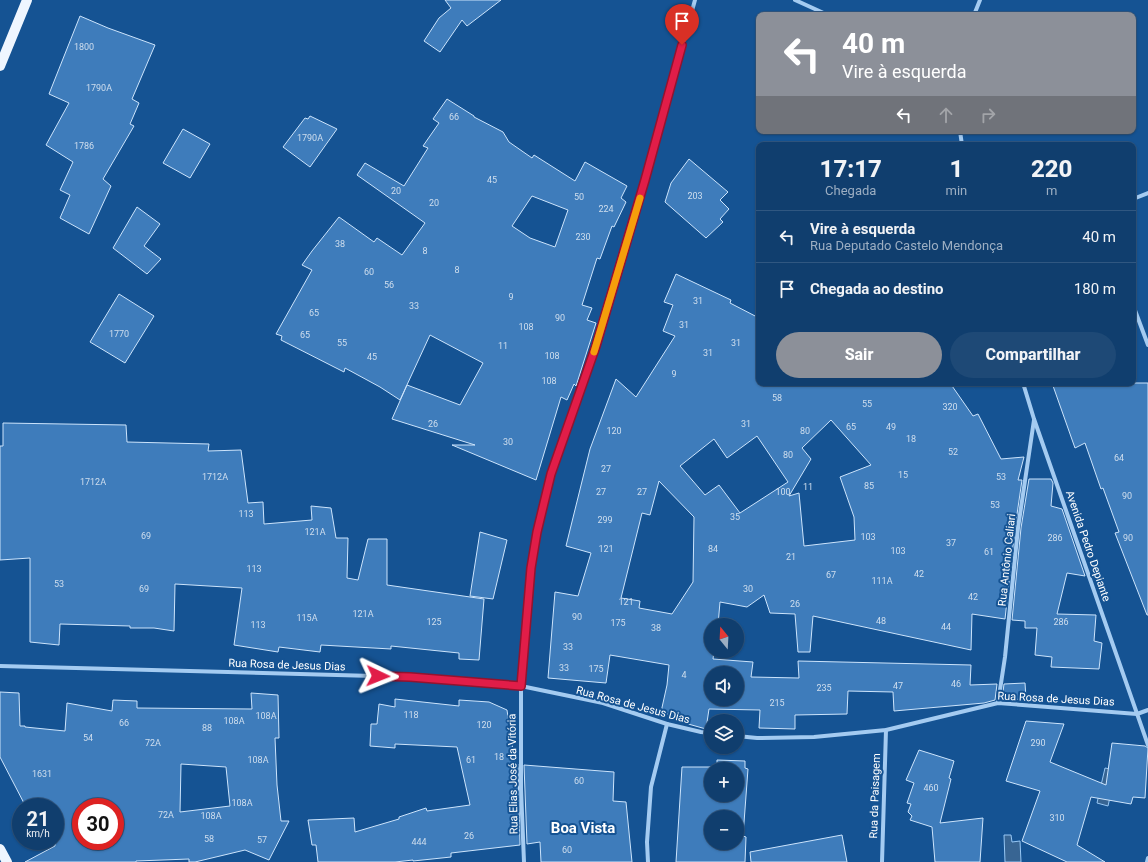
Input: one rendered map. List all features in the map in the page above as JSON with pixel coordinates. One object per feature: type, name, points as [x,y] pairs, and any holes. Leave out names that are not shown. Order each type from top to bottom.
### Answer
[{"type":"main road","points":[[1,61],[27,0]]},
{"type":"main road","points":[[0,849],[7,862]]},
{"type":"street","name":"Rua Elias José da Vitória","points":[[524,862],[521,686],[531,568],[537,532],[551,474],[598,338],[645,180],[695,0]]},
{"type":"street","points":[[795,0],[821,12]]},
{"type":"street","points":[[975,12],[980,0]]},
{"type":"street","points":[[1136,197],[1148,193]]},
{"type":"street","points":[[1136,313],[1148,345]]},
{"type":"street","name":"Avenida Pedro Depiante","points":[[1024,386],[1034,419],[1148,745]]},
{"type":"street","name":"Rua Antônio Caliari","points":[[998,703],[1005,658],[1018,528],[1034,419]]},
{"type":"street","name":"Rua Rosa de Jesus Dias","points":[[0,666],[410,677],[521,686],[603,704],[667,724],[704,732]]},
{"type":"street","name":"Rua Rosa de Jesus Dias","points":[[744,737],[757,738],[814,737],[886,730],[998,703],[1137,714]]},
{"type":"street","points":[[1137,714],[1148,710]]},
{"type":"street","points":[[648,862],[647,842],[651,787],[667,724]]},
{"type":"street","name":"Rua da Paisagem","points":[[882,862],[886,730]]},
{"type":"water","points":[[1105,768],[1116,770],[1108,806],[1097,803]]},
{"type":"water","points":[[1004,835],[1011,835],[1012,842],[1020,841],[1021,862],[1005,862]]},
{"type":"building","points":[[445,0],[501,0],[467,26],[462,20],[440,52],[424,41],[439,18],[451,8]]},
{"type":"building","points":[[80,16],[155,45],[132,99],[139,103],[130,124],[134,126],[103,179],[111,186],[89,234],[60,218],[70,195],[60,190],[73,162],[46,145],[69,103],[49,94]]},
{"type":"building","points":[[447,99],[474,117],[503,132],[509,142],[532,158],[534,155],[575,181],[585,162],[627,186],[621,198],[626,202],[614,227],[612,226],[600,259],[597,258],[582,305],[592,308],[587,320],[596,323],[576,386],[574,384],[567,400],[561,397],[536,480],[452,445],[475,445],[392,419],[407,385],[460,405],[483,363],[430,335],[400,400],[345,368],[344,372],[281,340],[282,336],[276,334],[312,270],[302,265],[339,217],[374,242],[377,238],[402,255],[425,223],[357,175],[365,163],[404,186],[428,148],[423,146],[439,123],[433,119]],"holes":[[[532,196],[568,210],[555,247],[530,238],[512,226]]]},
{"type":"building","points":[[310,116],[337,129],[310,167],[283,147],[305,118],[308,119]]},
{"type":"building","points":[[183,129],[210,144],[190,178],[163,163]]},
{"type":"building","points":[[689,159],[728,192],[720,200],[729,209],[720,219],[723,222],[706,238],[665,202],[671,183]]},
{"type":"building","points":[[137,207],[160,224],[144,246],[161,259],[147,274],[113,248]]},
{"type":"building","points":[[676,274],[731,300],[730,303],[756,316],[756,386],[952,386],[973,416],[978,414],[1001,459],[1024,457],[1018,480],[1022,480],[1005,619],[972,614],[971,650],[813,616],[810,652],[798,652],[795,614],[770,613],[764,595],[747,607],[720,602],[719,618],[704,618],[704,658],[753,662],[751,677],[799,678],[798,661],[971,665],[970,685],[997,684],[995,700],[984,703],[894,711],[893,692],[848,691],[847,714],[795,715],[795,729],[759,728],[760,710],[709,709],[708,714],[704,714],[704,728],[674,720],[675,716],[661,712],[667,685],[669,665],[610,655],[606,683],[548,678],[555,592],[578,596],[591,553],[566,546],[590,449],[616,379],[636,397],[675,336],[663,331],[673,305],[664,302]],"holes":[[[831,420],[871,465],[840,477],[854,517],[855,540],[804,546],[799,493],[789,496],[811,459],[802,448]],[[757,436],[788,482],[740,513],[719,485],[705,495],[680,466],[714,439],[727,458]],[[659,481],[694,517],[693,582],[672,614],[639,608],[640,601],[621,598],[642,513],[650,515]]]},
{"type":"building","points":[[119,294],[154,316],[125,363],[90,342]]},
{"type":"building","points":[[1136,383],[1148,383],[1148,615],[1115,533],[1119,532],[1103,488],[1101,489],[1085,443],[1075,448],[1053,386],[1136,386]]},
{"type":"building","points":[[3,423],[126,425],[127,442],[209,444],[208,451],[241,450],[248,503],[263,502],[264,524],[312,520],[311,506],[331,508],[336,538],[348,538],[347,578],[358,580],[368,539],[387,539],[387,585],[484,599],[479,660],[459,659],[459,653],[391,646],[391,649],[321,645],[320,652],[279,647],[278,652],[234,645],[242,588],[175,584],[174,631],[154,628],[130,628],[130,626],[60,624],[59,645],[30,642],[30,558],[0,560],[0,446],[3,446]]},
{"type":"building","points":[[1029,479],[1051,479],[1053,483],[1051,506],[1062,509],[1085,576],[1067,573],[1057,614],[1096,615],[1094,641],[1102,643],[1099,669],[1051,667],[1052,657],[1035,655],[1037,628],[1025,628],[1025,621],[1012,620],[1021,528]]},
{"type":"building","points":[[480,532],[507,540],[493,599],[470,596]]},
{"type":"building","points":[[1025,683],[1026,699],[1002,700],[1004,684]]},
{"type":"building","points":[[0,692],[19,693],[20,726],[65,731],[67,703],[112,711],[113,700],[137,701],[137,708],[252,709],[251,693],[278,695],[279,738],[275,738],[277,785],[281,821],[289,821],[269,860],[245,850],[195,862],[189,862],[189,859],[136,862],[25,862],[48,850],[64,850],[64,798],[21,798],[0,757]],"holes":[[[181,764],[226,767],[230,806],[180,812]]]},
{"type":"building","points":[[395,699],[459,706],[459,700],[489,702],[507,710],[515,764],[518,764],[520,845],[451,853],[451,857],[413,861],[318,862],[316,845],[312,845],[308,820],[354,818],[355,832],[399,819],[399,817],[426,808],[427,811],[470,805],[457,747],[395,744],[395,748],[370,746],[371,724],[377,724],[379,704],[395,707]]},
{"type":"building","points":[[1026,721],[1064,724],[1050,762],[1106,785],[1112,743],[1145,746],[1148,748],[1145,798],[1133,797],[1131,804],[1091,797],[1077,845],[1105,862],[1067,862],[1022,841],[1040,791],[1006,781]]},
{"type":"building","points":[[919,750],[954,761],[940,823],[983,818],[980,862],[935,862],[932,827],[910,820],[912,816],[908,812],[911,804],[907,803],[914,783],[906,780]]},
{"type":"building","points":[[717,760],[745,761],[745,768],[748,769],[744,823],[744,810],[704,810],[704,850],[744,850],[744,836],[746,837],[745,862],[676,862],[682,767],[704,767],[704,802],[744,802],[744,762],[717,762]]},
{"type":"building","points":[[524,765],[614,772],[613,801],[626,802],[632,862],[541,862],[540,842],[527,844]]},
{"type":"building","points":[[842,835],[847,862],[751,862],[750,852]]},
{"type":"slow traffic","points":[[594,352],[640,198]]},
{"type":"district","name":"Boa Vista","points":[[583,828]]},
{"type":"route","points":[[378,676],[410,677],[521,686],[531,568],[537,532],[551,474],[596,346],[645,180],[682,45]]}]
